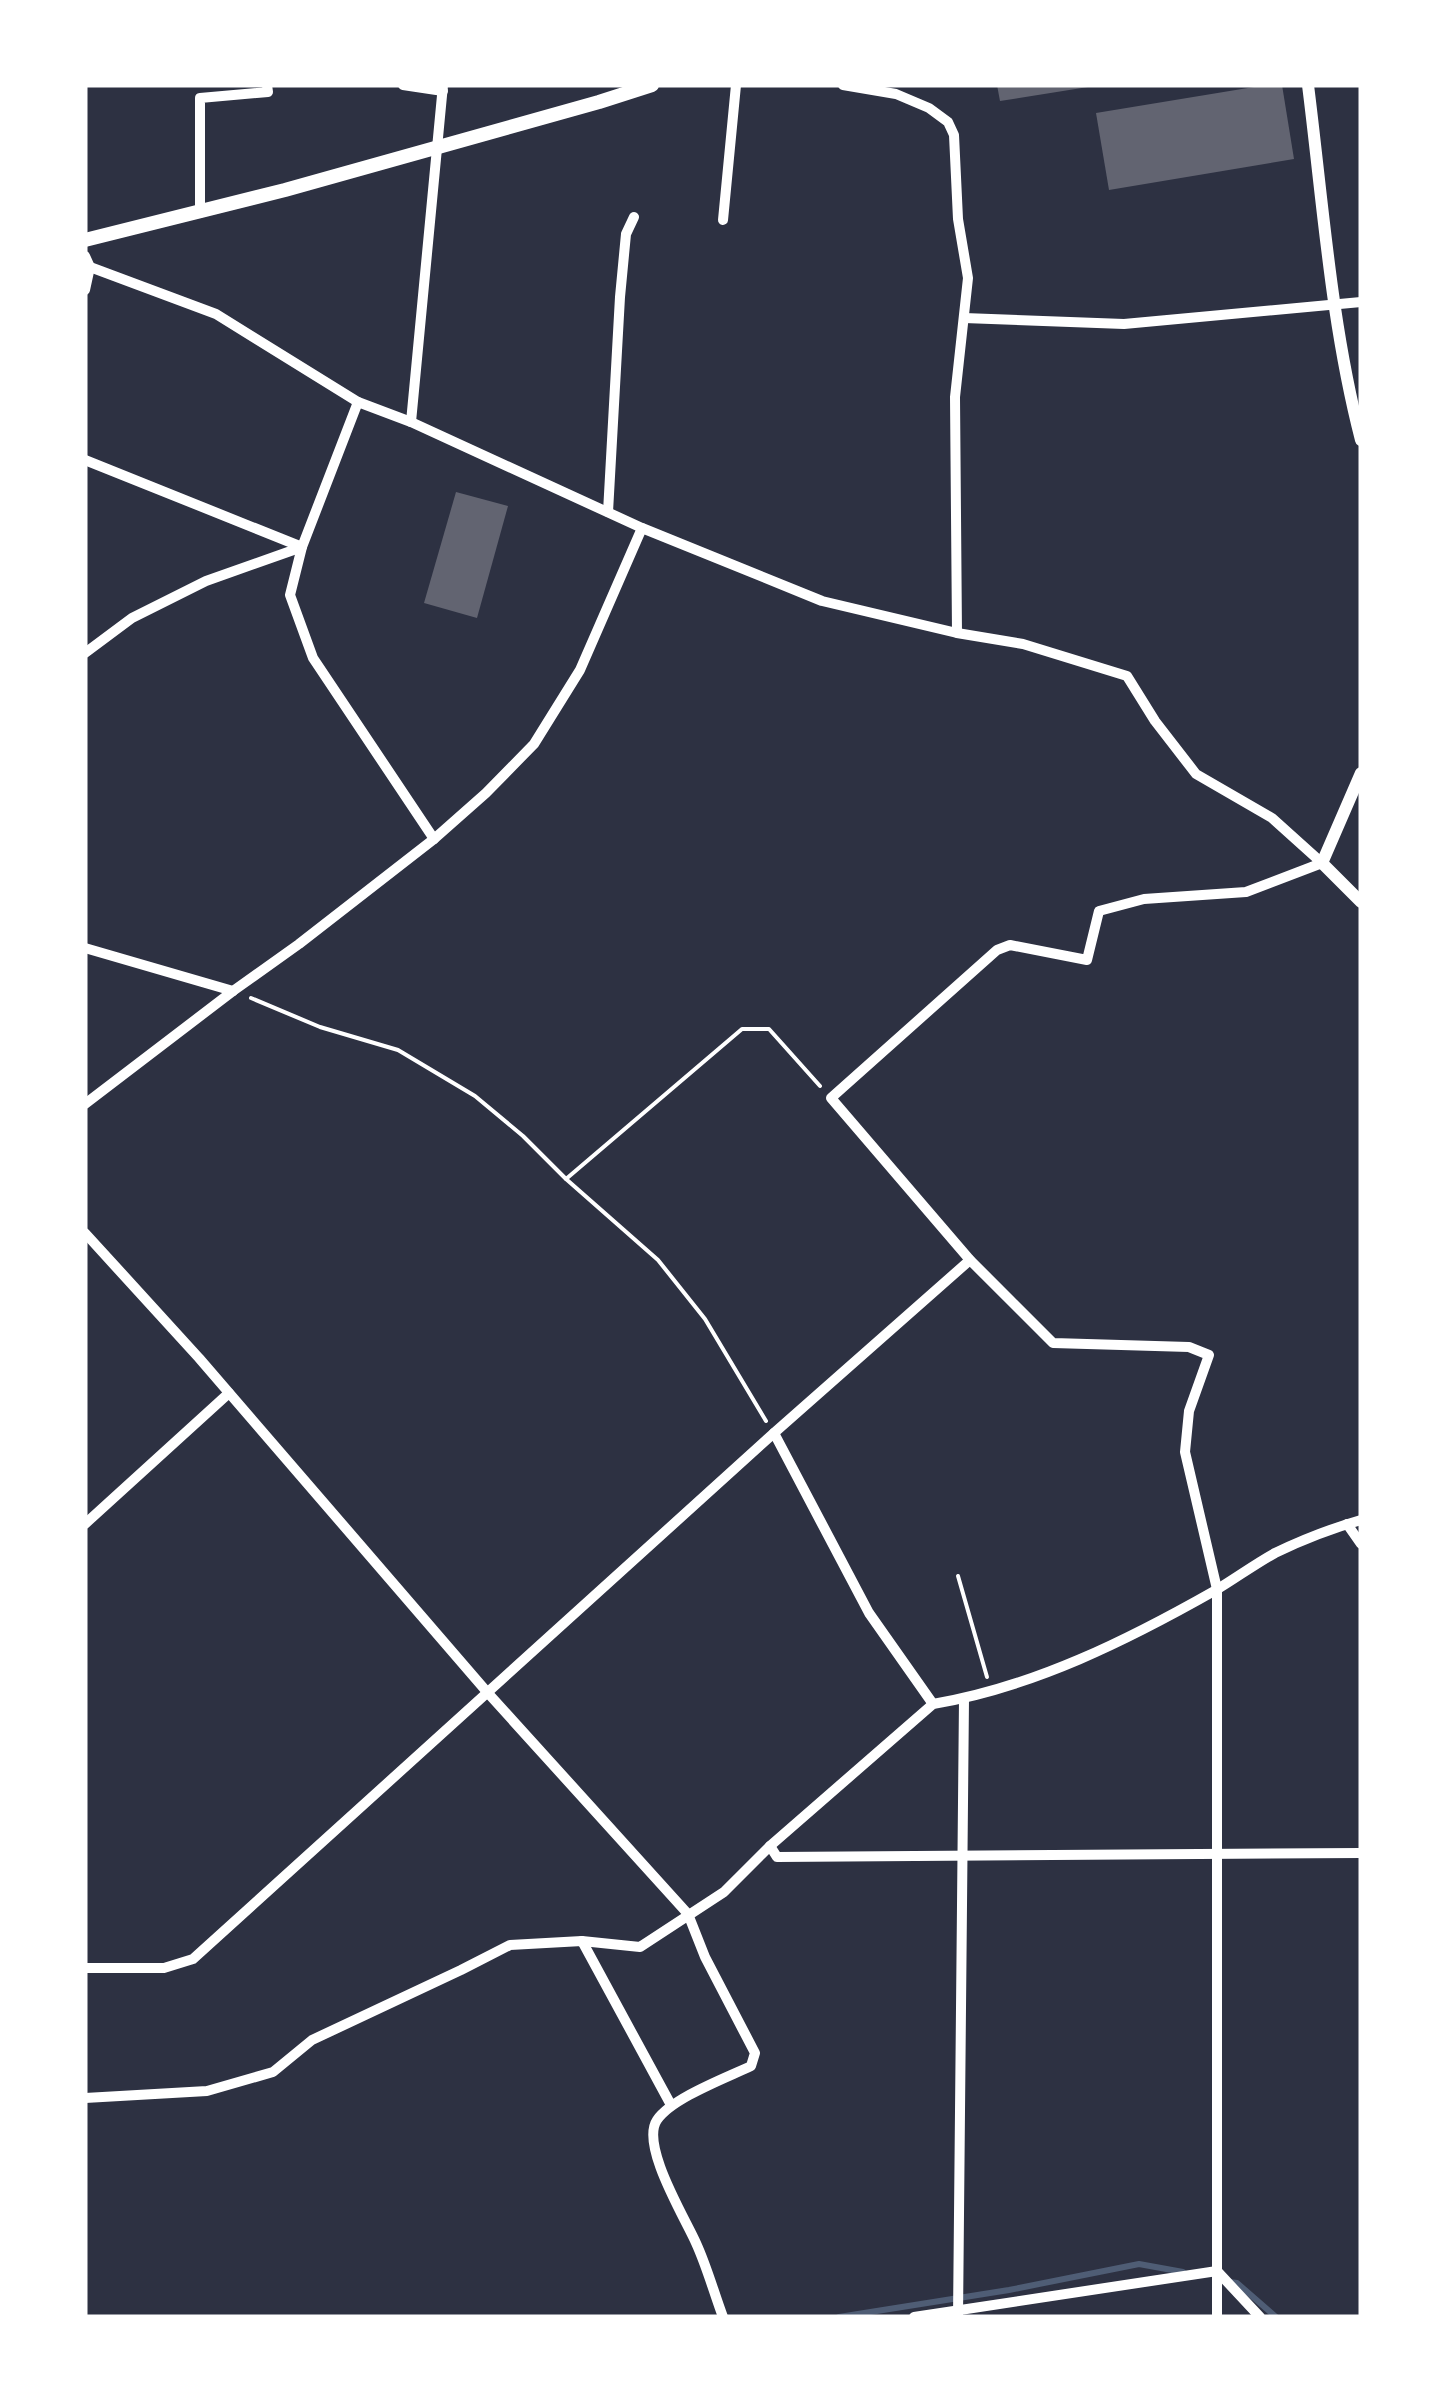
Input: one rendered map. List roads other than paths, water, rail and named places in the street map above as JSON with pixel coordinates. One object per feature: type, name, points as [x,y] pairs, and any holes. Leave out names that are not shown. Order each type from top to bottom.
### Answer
[{"type":"main road","points":[[85,240],[200,213],[652,85]]},
{"type":"street","points":[[200,213],[200,98],[268,92],[268,85]]},
{"type":"street","points":[[403,85],[443,88],[411,422]]},
{"type":"street","points":[[724,220],[736,85]]},
{"type":"street","points":[[843,85],[896,94],[928,108],[948,122],[954,136],[958,220],[968,278],[955,397],[956,633]]},
{"type":"street","points":[[1308,85],[1333,305],[1361,440]]},
{"type":"street","points":[[608,512],[620,297],[626,234],[634,218]]},
{"type":"street","points":[[85,290],[88,262],[216,314],[358,402],[411,422],[642,528],[822,600],[956,633],[1023,644],[1128,676],[1155,721],[1196,774],[1272,818],[1361,902]]},
{"type":"street","points":[[964,318],[1124,324],[1361,302]]},
{"type":"street","points":[[358,402],[302,548],[290,595],[313,658],[434,838]]},
{"type":"street","points":[[85,460],[302,548]]},
{"type":"street","points":[[85,1104],[299,944],[486,794],[534,744],[580,670],[642,528]]},
{"type":"street","points":[[85,652],[132,618],[206,580],[302,548]]},
{"type":"street","points":[[1217,2317],[1217,1589],[1185,1452],[1189,1411],[1208,1355],[1190,1347],[1053,1343],[970,1260],[831,1098],[997,950],[1010,945],[1086,960],[1099,911],[1144,899],[1246,892],[1322,862],[1361,772]]},
{"type":"street","points":[[85,948],[233,991]]},
{"type":"street","points":[[85,1233],[487,1692],[688,1914],[705,1957],[754,2053],[752,2066],[671,2104],[655,2122],[652,2137],[674,2202],[696,2243],[723,2317]]},
{"type":"street","points":[[85,1968],[164,1968],[194,1959],[970,1260]]},
{"type":"street","points":[[85,1524],[228,1392]]},
{"type":"street","points":[[774,1434],[869,1612],[933,1704]]},
{"type":"street","points":[[85,2098],[207,2091],[273,2072],[312,2040],[510,1944],[582,1941],[640,1947],[724,1892],[770,1846],[933,1704],[1042,1676],[1141,1630],[1276,1553],[1361,1520]]},
{"type":"street","points":[[1347,1524],[1361,1544]]},
{"type":"street","points":[[958,2313],[964,1698]]},
{"type":"street","points":[[770,1846],[777,1858],[1361,1853]]},
{"type":"street","points":[[582,1941],[671,2104]]},
{"type":"street","points":[[914,2317],[1217,2272]]},
{"type":"street","points":[[1217,2272],[1260,2317]]},
{"type":"waterway","points":[[839,2317],[1139,2264],[1183,2272]]},
{"type":"waterway","points":[[1230,2282],[1237,2283],[1276,2317]]}]
